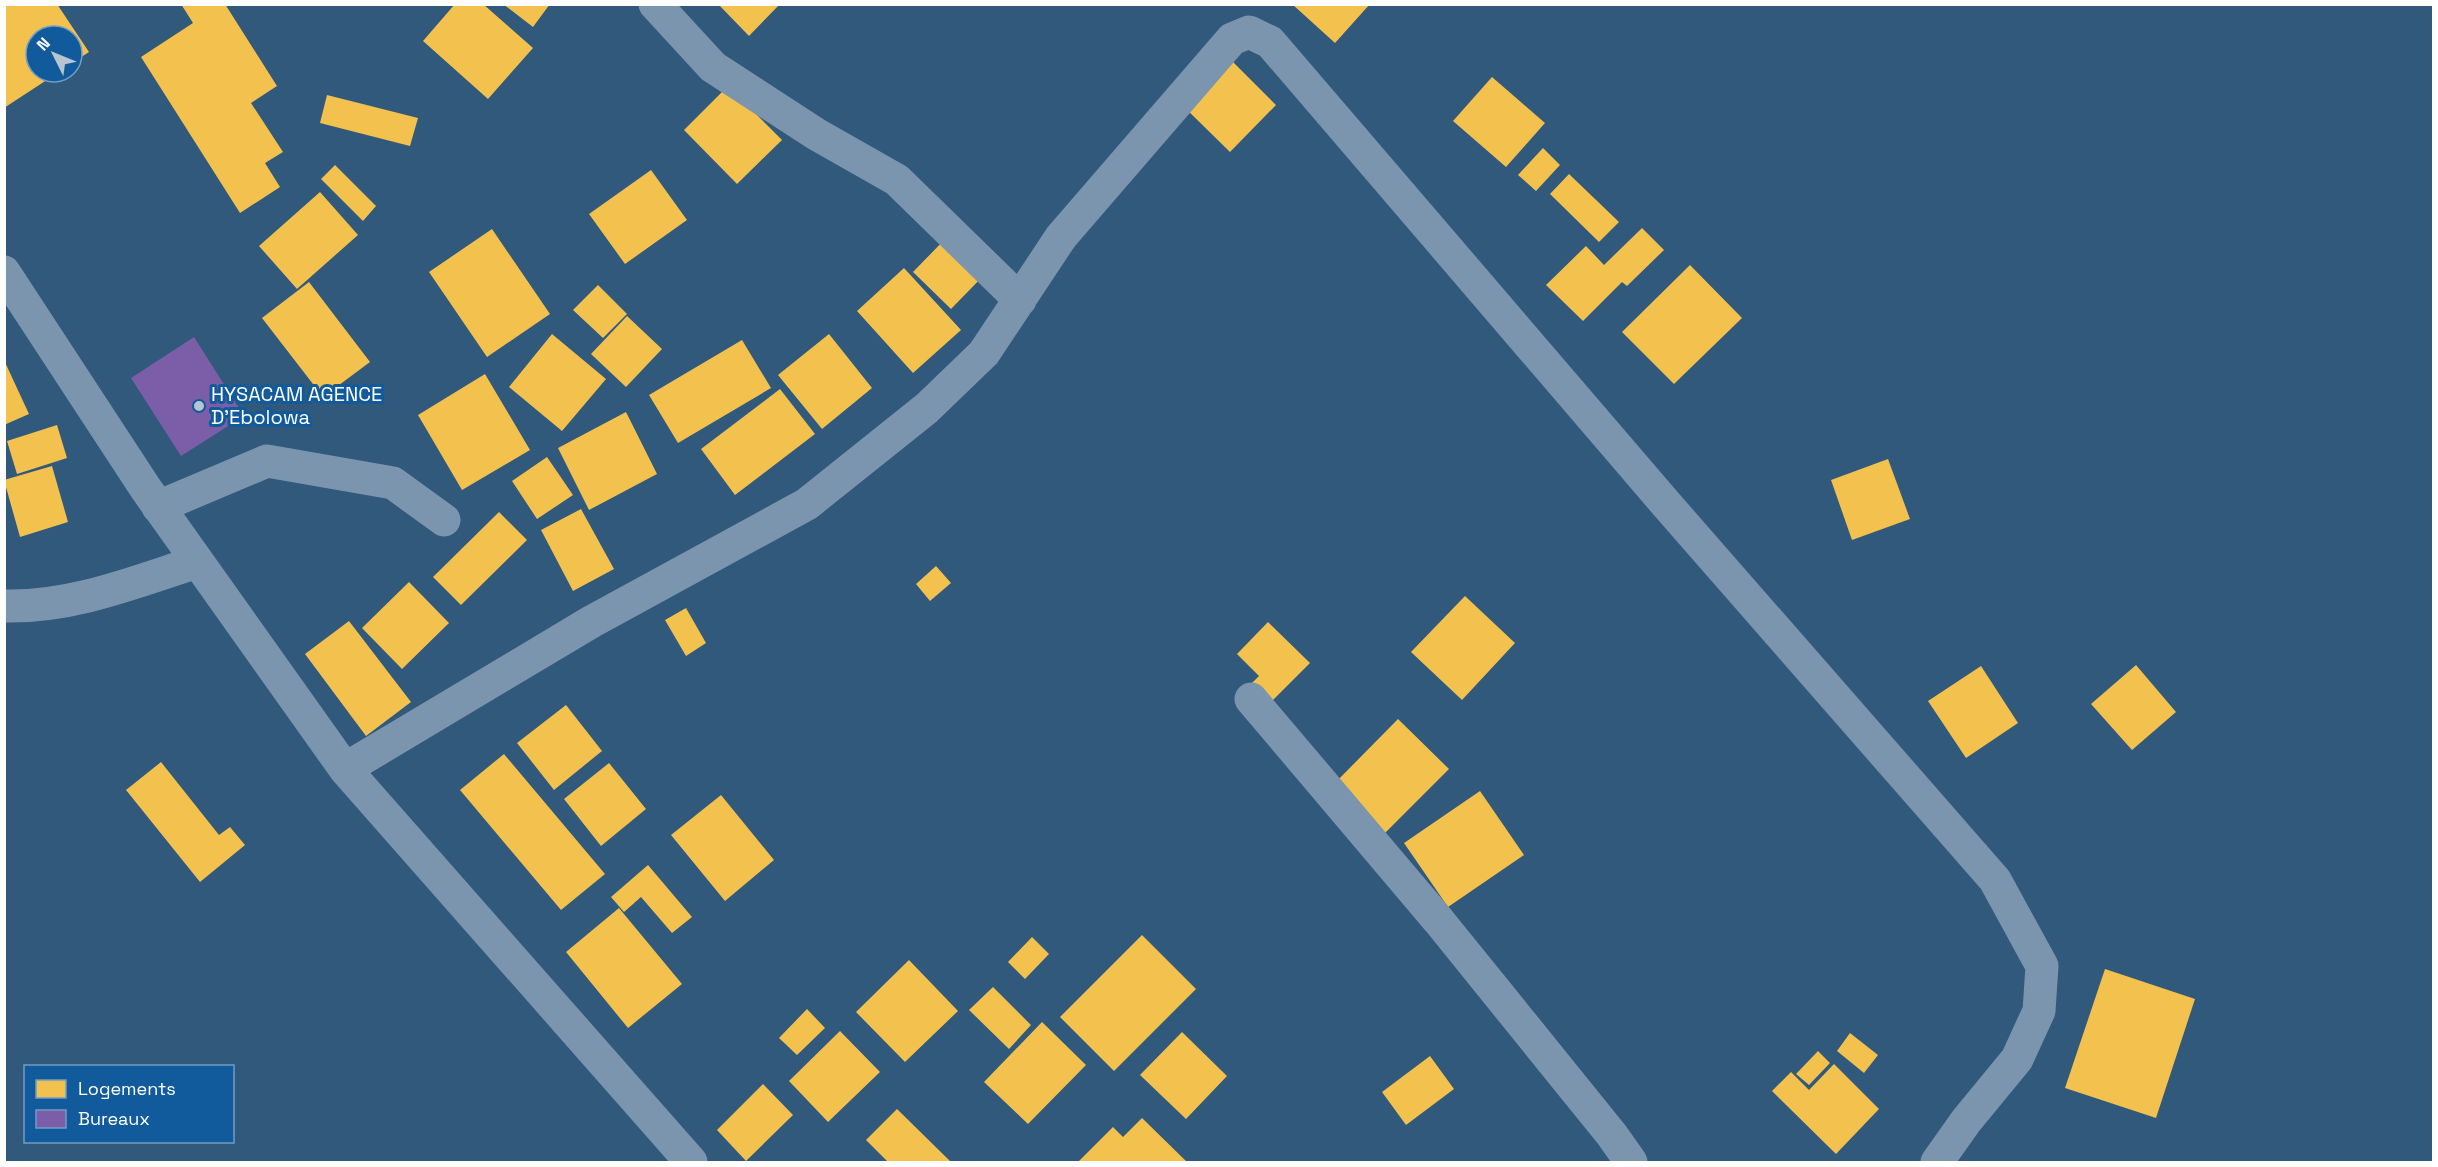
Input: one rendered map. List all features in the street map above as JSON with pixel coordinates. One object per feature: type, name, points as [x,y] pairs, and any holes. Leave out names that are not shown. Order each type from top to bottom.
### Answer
[{"type":"street","points":[[655,4],[713,67],[816,134],[897,180],[1020,300]]},
{"type":"street","points":[[345,769],[591,622],[807,504],[927,408],[976,361],[1020,300],[1061,237],[1232,39],[1249,32],[1270,42],[1659,495],[1995,880],[2042,966],[2039,1011],[2017,1059],[1966,1121],[1937,1162]]},
{"type":"street","points":[[4,272],[158,507],[345,769],[691,1162]]},
{"type":"street","points":[[158,507],[267,461],[393,483],[444,520]]},
{"type":"street","points":[[4,606],[29,607],[96,594],[197,562]]},
{"type":"street","points":[[1251,699],[1439,921],[1612,1134],[1631,1162]]},
{"type":"building: Logements","points":[[4,4],[57,4],[70,24],[24,24],[24,84],[41,84],[4,108]]},
{"type":"building: Logements","points":[[181,4],[225,4],[277,86],[251,103],[283,152],[265,163],[280,187],[240,213],[141,57],[193,23]]},
{"type":"building: Logements","points":[[455,4],[483,4],[533,48],[488,99],[423,41]]},
{"type":"building: Logements","points":[[503,4],[550,4],[533,27]]},
{"type":"building: Logements","points":[[718,4],[780,4],[749,36]]},
{"type":"building: Logements","points":[[1292,4],[1370,4],[1335,43]]},
{"type":"building: Logements","points":[[84,44],[89,52],[84,55]]},
{"type":"building: Logements","points":[[1226,55],[1276,105],[1230,152],[1180,103]]},
{"type":"building: Logements","points":[[1492,77],[1545,123],[1506,167],[1453,121]]},
{"type":"building: Logements","points":[[728,86],[782,140],[737,184],[684,130]]},
{"type":"building: Logements","points":[[327,95],[418,118],[410,146],[320,123]]},
{"type":"building: Logements","points":[[1543,148],[1560,165],[1536,191],[1518,175]]},
{"type":"building: Logements","points":[[335,165],[376,206],[363,221],[321,179]]},
{"type":"building: Logements","points":[[651,170],[687,220],[625,264],[589,214]]},
{"type":"building: Logements","points":[[1569,174],[1619,222],[1599,242],[1550,194]]},
{"type":"building: Logements","points":[[320,192],[358,235],[297,289],[259,246]]},
{"type":"building: Logements","points":[[1642,228],[1664,250],[1627,286],[1622,282],[1583,321],[1546,285],[1586,246],[1604,265]]},
{"type":"building: Logements","points":[[492,229],[550,314],[487,357],[429,272]]},
{"type":"building: Logements","points":[[950,234],[988,271],[951,309],[913,272]]},
{"type":"building: Logements","points":[[1690,265],[1742,318],[1674,384],[1622,332]]},
{"type":"building: Logements","points":[[904,268],[961,330],[913,373],[857,311]]},
{"type":"building: Logements","points":[[309,282],[370,362],[323,397],[262,318]]},
{"type":"building: Logements","points":[[598,285],[627,314],[603,338],[573,310]]},
{"type":"building: Logements","points":[[627,316],[662,349],[626,387],[591,354]]},
{"type":"building: Logements","points":[[552,334],[606,379],[562,431],[509,387]]},
{"type":"building: Logements","points":[[829,334],[872,388],[822,429],[778,375]]},
{"type":"building: Logements","points":[[742,340],[771,388],[678,443],[649,395]]},
{"type":"building: Logements","points":[[4,360],[29,414],[4,425]]},
{"type":"building: Logements","points":[[485,374],[530,450],[462,490],[418,415]]},
{"type":"building: Logements","points":[[780,389],[815,434],[735,495],[701,449]]},
{"type":"building: Logements","points":[[626,412],[657,474],[589,510],[558,448]]},
{"type":"building: Logements","points":[[57,425],[67,458],[17,474],[7,441]]},
{"type":"building: Logements","points":[[547,457],[573,495],[537,519],[512,481]]},
{"type":"building: Logements","points":[[1888,459],[1910,519],[1852,540],[1831,480]]},
{"type":"building: Logements","points":[[52,466],[68,522],[20,537],[4,480]]},
{"type":"building: Logements","points":[[581,509],[614,569],[573,591],[541,530]]},
{"type":"building: Logements","points":[[499,512],[527,540],[461,605],[433,577]]},
{"type":"building: Logements","points":[[936,566],[951,583],[930,601],[916,584]]},
{"type":"building: Logements","points":[[409,582],[449,623],[402,669],[362,628]]},
{"type":"building: Logements","points":[[1465,596],[1515,643],[1462,700],[1411,652]]},
{"type":"building: Logements","points":[[686,608],[706,643],[686,656],[665,620]]},
{"type":"building: Logements","points":[[349,621],[411,702],[366,736],[305,654]]},
{"type":"building: Logements","points":[[1268,622],[1310,663],[1270,703],[1251,684],[1259,676],[1237,654]]},
{"type":"building: Logements","points":[[2136,665],[2176,712],[2132,750],[2091,704]]},
{"type":"building: Logements","points":[[1981,666],[2018,723],[1966,758],[1928,701]]},
{"type":"building: Logements","points":[[566,705],[602,751],[554,790],[517,743]]},
{"type":"building: Logements","points":[[1398,719],[1449,769],[1382,836],[1332,786]]},
{"type":"building: Logements","points":[[504,754],[605,874],[561,910],[460,790]]},
{"type":"building: Logements","points":[[161,762],[219,835],[230,827],[245,845],[200,882],[126,790]]},
{"type":"building: Logements","points":[[609,763],[646,809],[601,846],[564,799]]},
{"type":"building: Logements","points":[[1480,791],[1524,855],[1448,907],[1404,843]]},
{"type":"building: Logements","points":[[721,795],[774,860],[725,901],[671,835]]},
{"type":"building: Logements","points":[[648,865],[692,917],[672,933],[641,897],[624,912],[611,897]]},
{"type":"building: Logements","points":[[619,908],[682,984],[628,1028],[566,952]]},
{"type":"building: Logements","points":[[1142,935],[1196,989],[1114,1071],[1060,1017]]},
{"type":"building: Logements","points":[[1032,937],[1049,954],[1025,979],[1008,962]]},
{"type":"building: Logements","points":[[909,960],[958,1011],[905,1062],[856,1012]]},
{"type":"building: Logements","points":[[2105,969],[2195,999],[2156,1118],[2065,1088]]},
{"type":"building: Logements","points":[[993,987],[1031,1025],[1009,1049],[969,1010]]},
{"type":"building: Logements","points":[[807,1009],[825,1028],[797,1055],[779,1038]]},
{"type":"building: Logements","points":[[1042,1022],[1086,1065],[1028,1124],[984,1082]]},
{"type":"building: Logements","points":[[840,1031],[880,1072],[828,1122],[789,1081]]},
{"type":"building: Logements","points":[[1182,1032],[1227,1076],[1186,1119],[1140,1075]]},
{"type":"building: Logements","points":[[1850,1033],[1878,1055],[1864,1073],[1837,1051]]},
{"type":"building: Logements","points":[[1818,1051],[1830,1063],[1809,1085],[1796,1074]]},
{"type":"building: Logements","points":[[1430,1056],[1454,1089],[1406,1125],[1382,1092]]},
{"type":"building: Logements","points":[[1834,1064],[1879,1109],[1836,1154],[1772,1091],[1791,1072],[1809,1090]]},
{"type":"building: Logements","points":[[763,1084],[793,1115],[746,1161],[717,1130]]},
{"type":"building: Logements","points":[[897,1109],[950,1161],[888,1162],[866,1140]]},
{"type":"building: Logements","points":[[1142,1118],[1187,1162],[1078,1162],[1113,1127],[1123,1137]]},
{"type":"building: Bureaux","points":[[194,337],[244,416],[181,456],[131,378]]},
{"type":"place","name":"HYSACAM AGENCE D’Ebolowa","points":[[199,406]]}]
